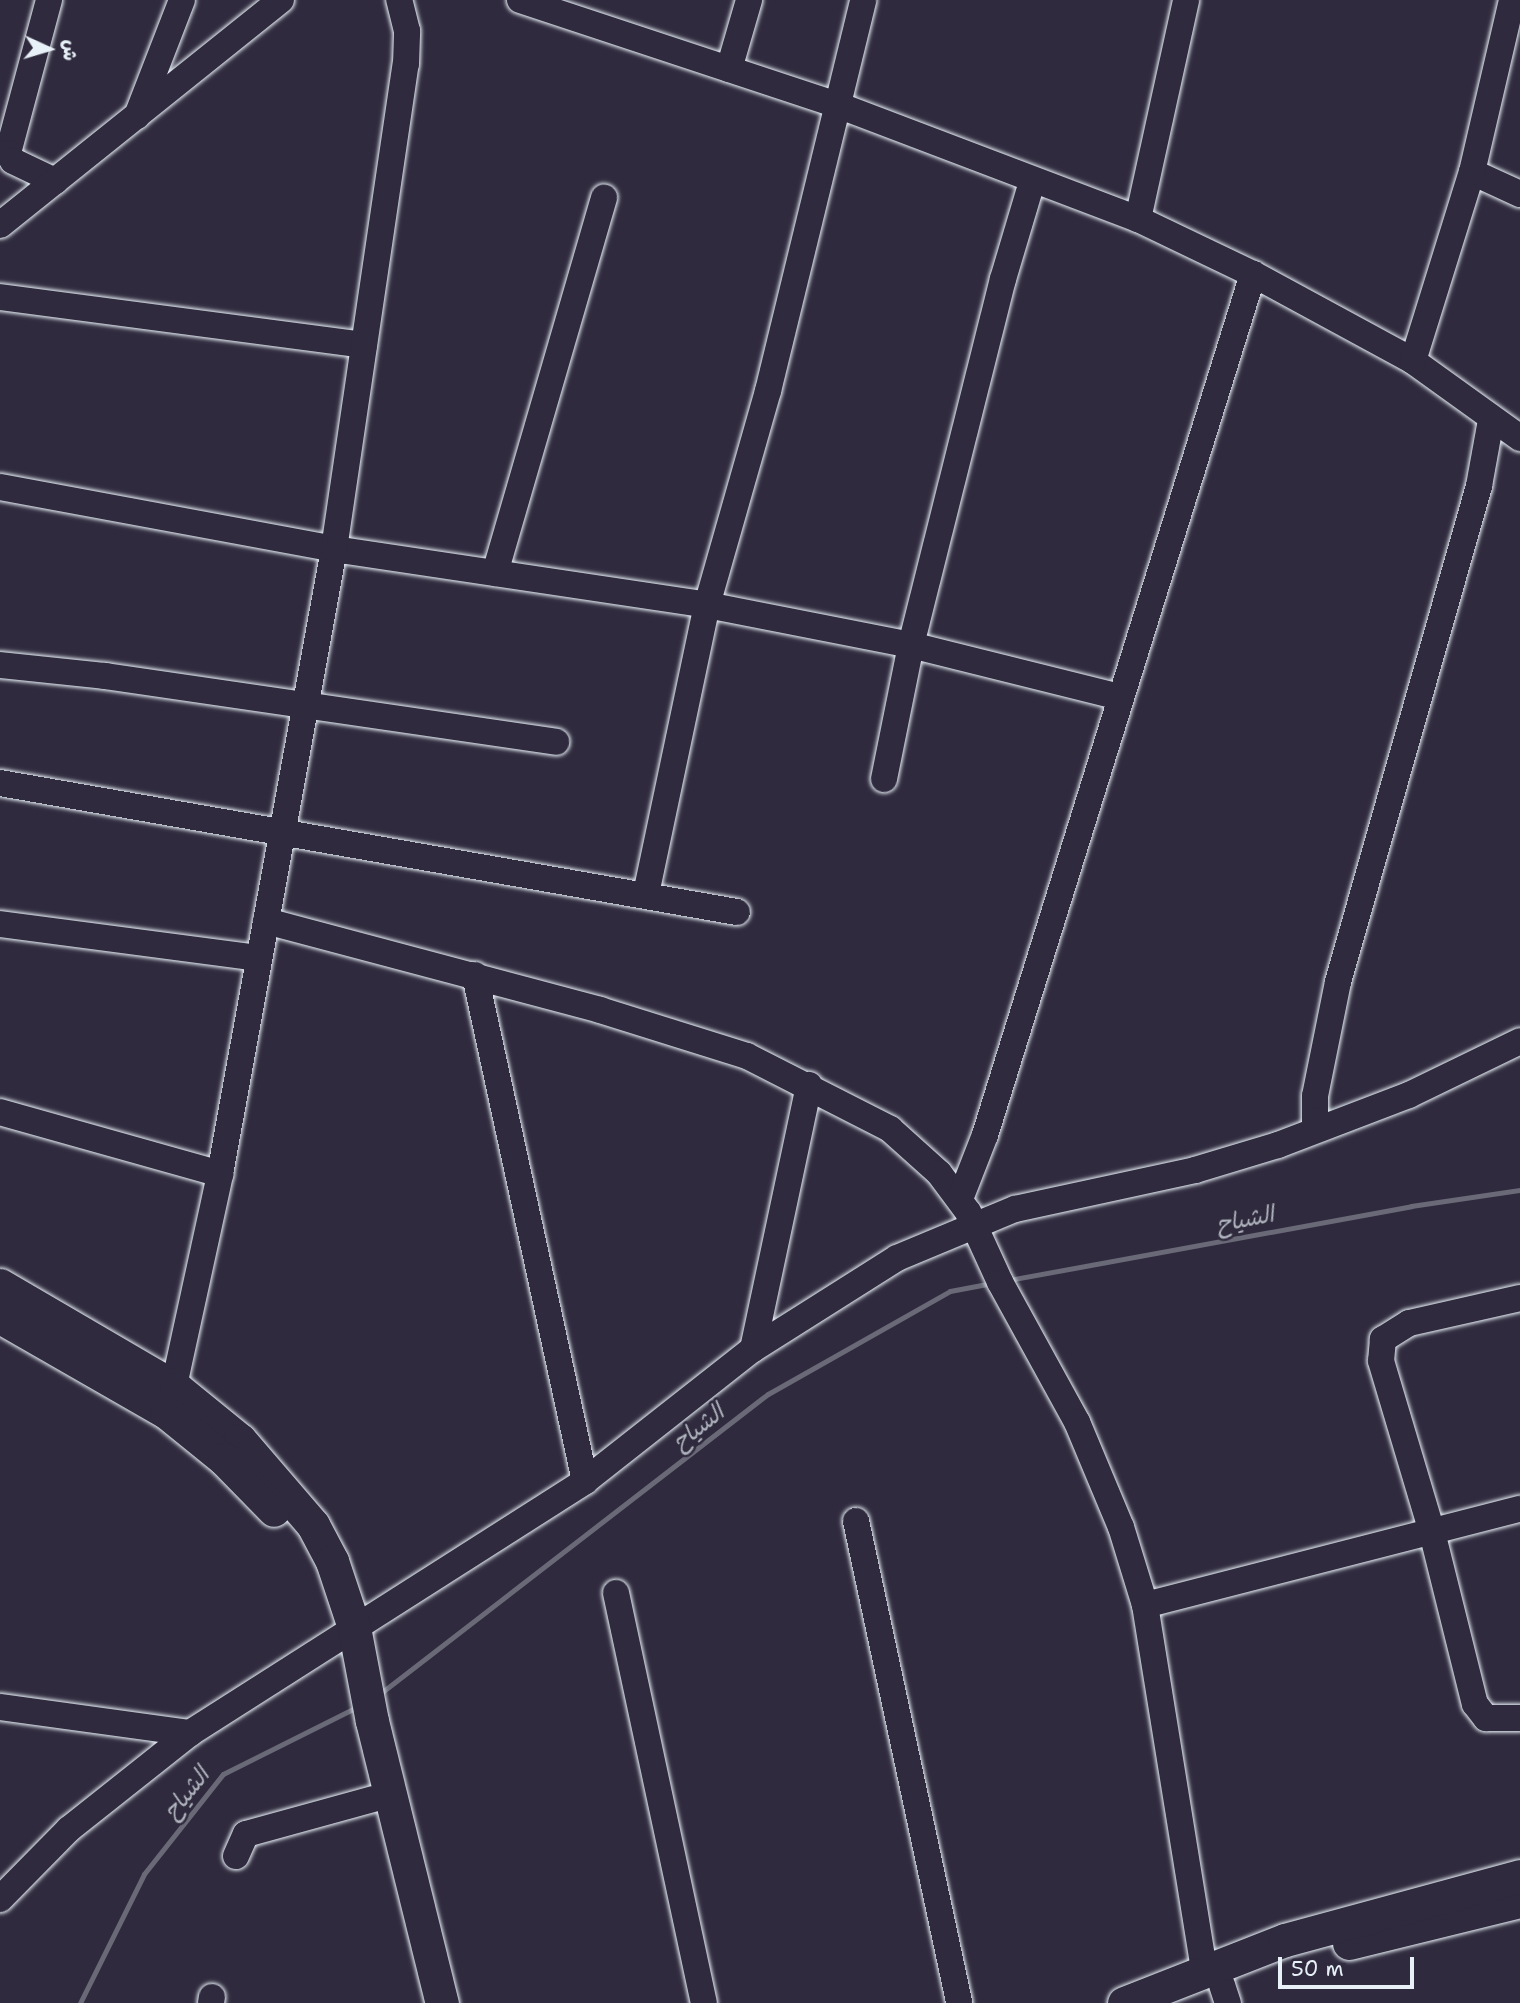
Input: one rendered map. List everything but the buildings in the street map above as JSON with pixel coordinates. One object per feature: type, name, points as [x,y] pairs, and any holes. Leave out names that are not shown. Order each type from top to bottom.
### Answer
[{"type":"main road","points":[[0,1285],[171,1400],[279,1515],[327,1591],[349,1649],[364,1723],[442,2003]]},
{"type":"main road","points":[[0,1317],[171,1400]]},
{"type":"main road","points":[[364,1723],[373,1799],[421,2003]]},
{"type":"main road","points":[[1124,2003],[1218,1986],[1285,1940],[1520,1876]]},
{"type":"main road","points":[[1179,2003],[1218,1986],[1331,1947],[1520,1901]]},
{"type":"street","points":[[49,0],[8,153],[13,161],[55,181]]},
{"type":"street","points":[[136,118],[182,0]]},
{"type":"street","points":[[0,225],[281,0]]},
{"type":"street","points":[[171,1400],[220,1174],[302,706],[334,549],[406,65],[407,31],[399,0]]},
{"type":"street","points":[[520,0],[835,104],[1032,182],[1138,219],[1253,274],[1413,361],[1491,420],[1520,438]]},
{"type":"street","points":[[729,69],[749,0]]},
{"type":"street","points":[[646,894],[707,605],[768,391],[835,104],[863,0]]},
{"type":"street","points":[[1138,219],[1185,0]]},
{"type":"street","points":[[1413,361],[1472,172],[1512,0]]},
{"type":"street","points":[[1472,172],[1520,194]]},
{"type":"street","points":[[884,779],[911,645],[1003,279],[1032,182]]},
{"type":"street","points":[[495,573],[604,198]]},
{"type":"street","points":[[960,1199],[985,1135],[1253,274]]},
{"type":"street","points":[[0,297],[363,345]]},
{"type":"street","points":[[1315,1129],[1315,1096],[1338,982],[1479,486],[1491,420]]},
{"type":"street","points":[[0,487],[334,549],[707,605],[911,645],[1119,698]]},
{"type":"street","points":[[0,665],[556,742]]},
{"type":"street","points":[[0,783],[282,830],[737,912]]},
{"type":"street","points":[[266,921],[679,1032],[747,1056],[809,1085],[890,1129],[920,1153],[960,1199],[1000,1282],[1099,1469],[1145,1605],[1218,1986]]},
{"type":"street","points":[[0,924],[258,958]]},
{"type":"street","points":[[475,975],[585,1481]]},
{"type":"street","points":[[0,1899],[69,1829],[190,1733],[349,1649],[585,1481],[753,1349],[897,1258],[974,1224],[1069,1195],[1195,1170],[1315,1129],[1409,1095],[1520,1041]]},
{"type":"street","points":[[753,1349],[809,1085]]},
{"type":"street","points":[[0,1112],[220,1174]]},
{"type":"street","points":[[1520,1298],[1409,1323],[1383,1339],[1385,1379],[1432,1532],[1475,1704],[1486,1718],[1520,1718]]},
{"type":"street","points":[[1145,1605],[1520,1509]]},
{"type":"street","points":[[856,1521],[959,2003]]},
{"type":"street","points":[[616,1593],[704,2003]]},
{"type":"street","points":[[0,1707],[190,1733]]},
{"type":"street","points":[[236,1856],[246,1834],[373,1799]]},
{"type":"waterway","name":"الشياح","points":[[1009,1280],[1411,1206],[1520,1190]]},
{"type":"waterway","name":"الشياح","points":[[377,1696],[768,1394],[950,1291],[992,1283]]},
{"type":"waterway","name":"الشياح","points":[[80,2003],[144,1874],[223,1774],[359,1706]]}]
